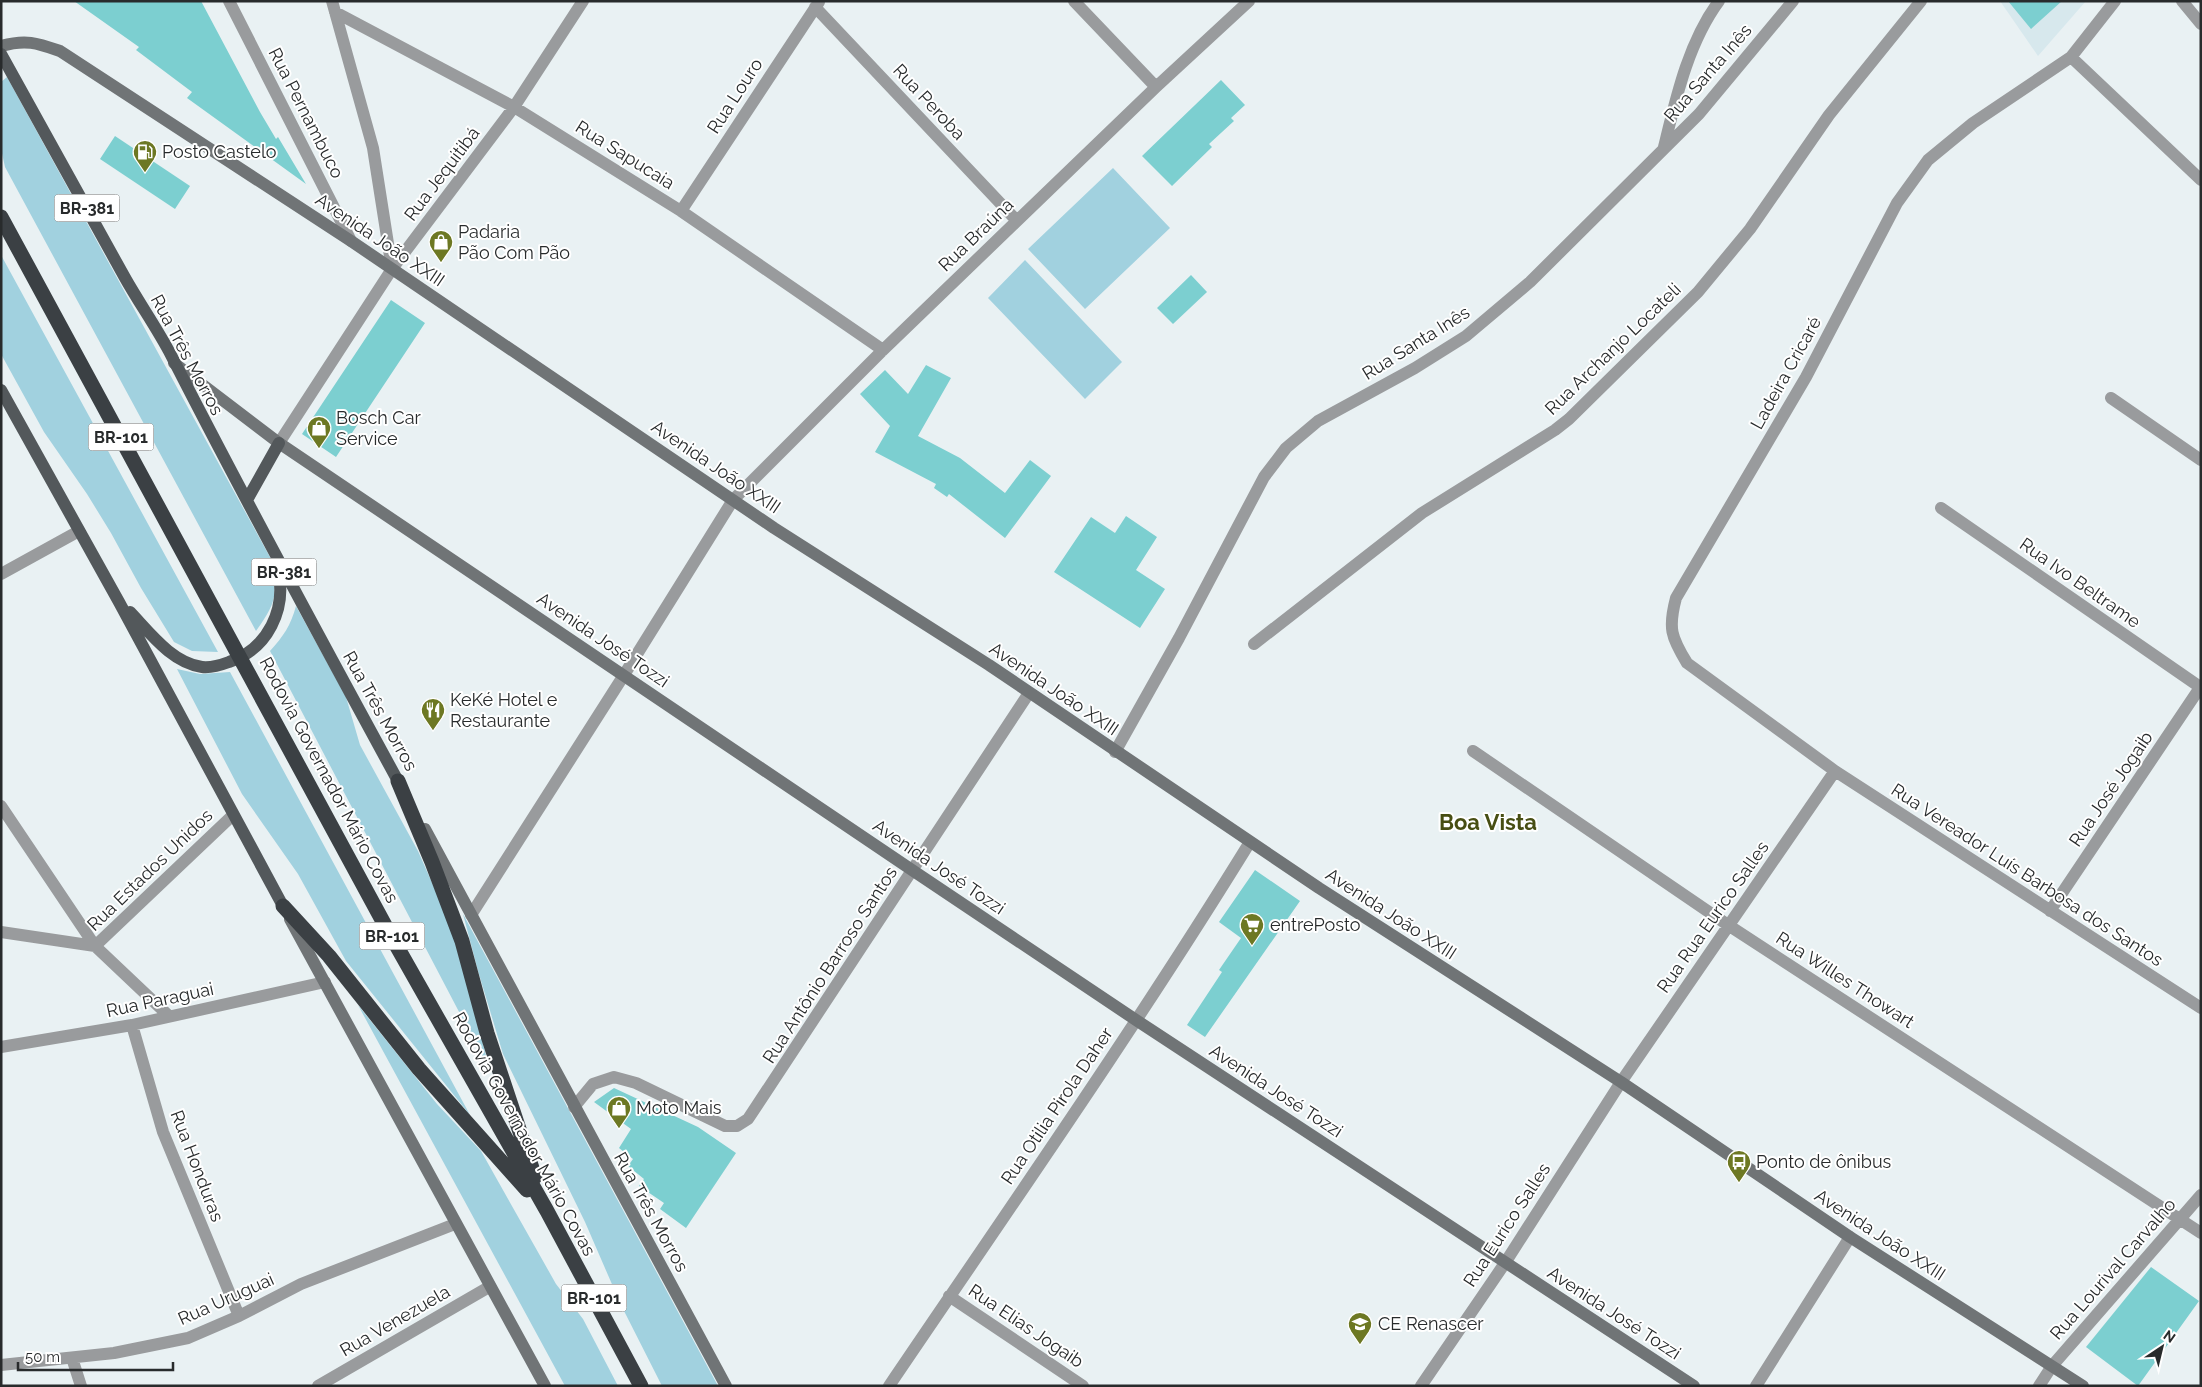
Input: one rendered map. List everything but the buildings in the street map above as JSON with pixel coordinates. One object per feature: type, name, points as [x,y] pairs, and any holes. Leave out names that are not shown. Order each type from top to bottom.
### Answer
[{"type":"highway","name":"Rodovia Governador Mário Covas","points":[[1,217],[242,658],[387,929],[547,1212],[641,1386]]},
{"type":"highway","points":[[398,781],[462,941],[487,1033],[547,1212]]},
{"type":"highway","points":[[283,906],[329,956],[419,1069],[547,1212]]},
{"type":"main road","name":"Rua Três Morros","points":[[1,54],[174,362],[275,556],[398,781]]},
{"type":"main road","points":[[1,390],[119,602],[283,906]]},
{"type":"main road","points":[[247,500],[279,443]]},
{"type":"main road","points":[[119,602],[172,654],[203,667],[221,665],[242,658],[269,632],[280,606],[281,583],[275,556]]},
{"type":"street","name":"Rua Pernambuco","points":[[229,1],[351,241]]},
{"type":"street","name":"Rua Jequitibá","points":[[279,443],[392,270],[514,107],[583,1]]},
{"type":"street","points":[[1074,1],[1156,87]]},
{"type":"street","name":"Rua Braúna","points":[[471,915],[733,500],[883,350],[1016,221],[1249,1]]},
{"type":"street","points":[[1664,147],[1680,84],[1707,17],[1719,1]]},
{"type":"street","name":"Rua Santa Inês","points":[[1115,752],[1179,638],[1264,477],[1286,448],[1318,421],[1416,368],[1466,336],[1530,282],[1699,114],[1793,1]]},
{"type":"street","name":"Rua Archanjo Locateli","points":[[1254,644],[1422,513],[1555,430],[1569,419],[1698,292],[1750,229],[1828,115],[1920,1]]},
{"type":"street","name":"Ladeira Cricaré","points":[[1835,771],[1686,663],[1674,642],[1670,618],[1676,598],[1806,377],[1897,203],[1928,160],[1973,123],[2072,57],[2115,1]]},
{"type":"street","points":[[2182,1],[2201,24]]},
{"type":"street","name":"Rua Louro","points":[[682,211],[817,4]]},
{"type":"street","name":"Rua Peroba","points":[[817,4],[1016,221]]},
{"type":"street","name":"Rua Sapucaia","points":[[333,7],[514,107],[682,211],[883,350]]},
{"type":"street","points":[[333,7],[373,148],[392,270]]},
{"type":"street","name":"Avenida João XXIII","points":[[1,46],[17,41],[36,42],[60,51],[351,241],[733,500],[1029,693],[1250,842],[1621,1082],[1850,1237],[2083,1386]]},
{"type":"street","points":[[2072,57],[2201,180]]},
{"type":"street","name":"Avenida José Tozzi","points":[[174,362],[279,443],[912,870],[1136,1020],[1694,1386]]},
{"type":"street","points":[[2111,398],[2201,460]]},
{"type":"street","name":"Rua Ivo Beltrame","points":[[1941,508],[2200,686]]},
{"type":"street","points":[[1,574],[79,531]]},
{"type":"street","name":"Rua José Jogaib","points":[[2050,911],[2200,686]]},
{"type":"street","name":"Rua Antônio Barroso Santos","points":[[574,1107],[593,1084],[614,1077],[636,1083],[725,1126],[738,1126],[748,1119],[1029,693]]},
{"type":"street","name":"Rua Willes Thowart","points":[[1473,751],[1728,925],[2201,1233]]},
{"type":"street","name":"Rua Vereador Luís Barbosa dos Santos","points":[[1835,771],[2201,1008]]},
{"type":"street","name":"Rua Rua Eurico Salles","points":[[1621,1082],[1835,771]]},
{"type":"street","name":"Rua Três Morros","points":[[398,781],[726,1386]]},
{"type":"street","points":[[1,806],[95,946],[169,1016]]},
{"type":"street","name":"Rua Estados Unidos","points":[[1,932],[95,946],[233,815]]},
{"type":"street","name":"Rua Otilia Pirola Daher","points":[[889,1386],[1136,1020],[1193,934],[1250,842]]},
{"type":"street","points":[[283,906],[489,1287],[545,1386]]},
{"type":"street","name":"Rua Paraguai","points":[[3,1049],[132,1025],[325,982]]},
{"type":"street","name":"Rua Honduras","points":[[132,1025],[163,1132],[239,1316]]},
{"type":"street","name":"Rua Eurico Salles","points":[[1421,1386],[1505,1263],[1621,1082]]},
{"type":"street","name":"Rua Lourival Carvalho","points":[[2038,1386],[2052,1366],[2201,1195]]},
{"type":"street","name":"Rua Uruguai","points":[[1,1365],[114,1353],[188,1338],[239,1316],[301,1284],[455,1224]]},
{"type":"street","points":[[1756,1386],[1850,1237]]},
{"type":"street","name":"Rua Venezuela","points":[[318,1386],[489,1287]]},
{"type":"street","name":"Rua Elias Jogaib","points":[[949,1296],[1083,1386]]},
{"type":"street","points":[[72,1358],[81,1386]]},
{"type":"shaded area","points":[[2000,1],[2086,1],[2038,56]]},
{"type":"shaded area","points":[[7,77],[271,559],[275,589],[274,597],[268,612],[256,631],[5,167],[1,149],[1,82]]},
{"type":"shaded area","points":[[1113,168],[1170,228],[1085,309],[1028,249]]},
{"type":"shaded area","points":[[1,255],[218,652],[192,651],[174,642],[87,494],[44,432],[1,354]]},
{"type":"shaded area","points":[[1025,260],[1122,362],[1085,399],[988,298]]},
{"type":"shaded area","points":[[296,606],[346,697],[360,745],[418,851],[455,935],[490,1071],[270,651],[286,630]]},
{"type":"shaded area","points":[[177,669],[200,674],[230,672],[470,1115],[346,961],[298,874],[242,794]]},
{"type":"shaded area","points":[[463,914],[718,1386],[662,1386],[621,1305],[585,1222],[503,1054]]},
{"type":"shaded area","points":[[358,1005],[437,1104],[481,1151],[556,1284],[583,1319],[618,1386],[565,1386]]},
{"type":"place","name":"Posto Castelo","points":[[145,173]]},
{"type":"place","name":"Padaria Pão Com Pão","points":[[441,263]]},
{"type":"place","name":"Bosch Car Service","points":[[319,449]]},
{"type":"place","name":"KeKé Hotel e Restaurante","points":[[433,731]]},
{"type":"place","name":"entrePosto","points":[[1252,946]]},
{"type":"place","name":"Moto Mais","points":[[619,1129]]},
{"type":"place","name":"Ponto de ônibus","points":[[1739,1183]]},
{"type":"place","name":"CE Renascer","points":[[1360,1345]]},
{"type":"district","name":"Boa Vista","points":[[1488,822]]}]
